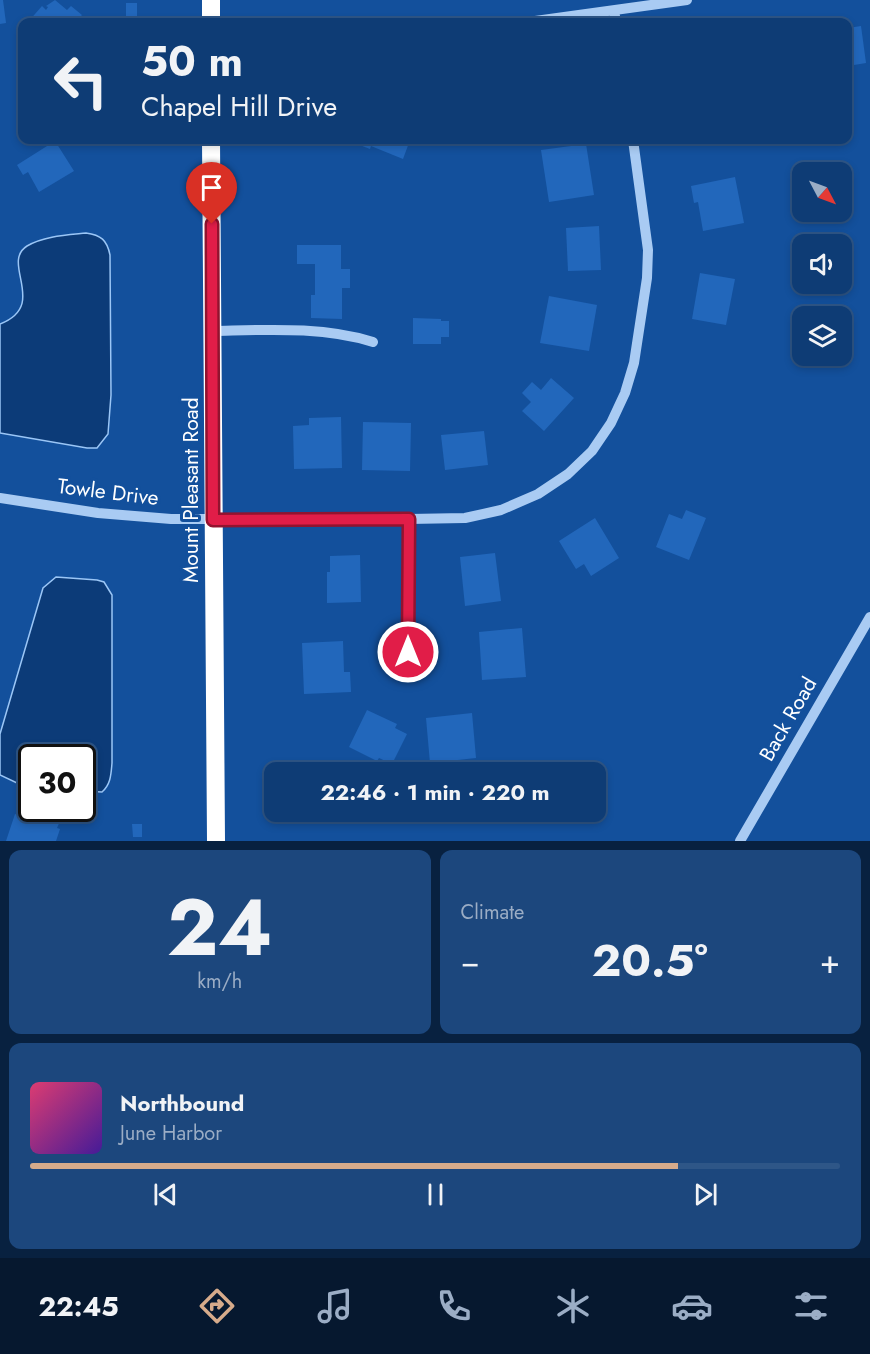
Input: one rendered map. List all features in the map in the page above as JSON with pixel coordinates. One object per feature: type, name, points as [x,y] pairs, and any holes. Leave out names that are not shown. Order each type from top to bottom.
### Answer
[{"type":"highway","points":[[211,0],[211,18]]},
{"type":"highway","name":"Mount Pleasant Road","points":[[211,144],[216,841]]},
{"type":"street","points":[[557,18],[687,0]]},
{"type":"street","points":[[614,10],[615,18]]},
{"type":"street","name":"Towle Drive","points":[[0,498],[98,513],[171,519],[409,519],[465,518],[501,510],[538,494],[568,474],[592,451],[611,423],[625,393],[634,363],[647,278],[648,250],[634,144]]},
{"type":"street","points":[[212,331],[348,334],[373,342]]},
{"type":"street","points":[[408,652],[409,519]]},
{"type":"street","name":"Back Road","points":[[740,841],[870,617]]},
{"type":"street","points":[[860,635],[870,641]]},
{"type":"water","points":[[86,233],[102,239],[110,255],[111,395],[108,434],[97,448],[87,448],[0,433],[0,324],[14,316],[21,306],[23,295],[18,263],[20,253],[27,246],[41,240]]},
{"type":"water","points":[[56,577],[97,580],[104,582],[112,595],[112,763],[109,782],[102,792],[96,792],[96,744],[18,744],[18,783],[0,775],[0,734],[43,588]]},
{"type":"building","points":[[0,0],[3,0],[6,23],[0,24]]},
{"type":"building","points":[[55,0],[67,10],[71,6],[82,15],[79,18],[32,18],[42,6],[46,10],[48,7],[46,6]]},
{"type":"building","points":[[126,3],[137,3],[137,18],[126,18]]},
{"type":"building","points":[[861,26],[866,63],[852,65],[852,27]]},
{"type":"building","points":[[50,144],[57,144],[74,171],[39,192],[28,172],[23,175],[17,165]]},
{"type":"building","points":[[357,144],[409,144],[403,159],[371,146],[370,149]]},
{"type":"building","points":[[586,144],[594,195],[549,202],[541,150]]},
{"type":"building","points":[[735,177],[744,223],[703,231],[698,202],[694,203],[691,186]]},
{"type":"building","points":[[599,226],[601,270],[568,271],[566,228]]},
{"type":"building","points":[[297,245],[341,245],[341,269],[350,269],[350,288],[342,288],[342,319],[311,318],[311,295],[315,295],[315,264],[297,264]]},
{"type":"building","points":[[700,273],[735,279],[726,325],[692,319]]},
{"type":"building","points":[[549,296],[597,305],[589,351],[540,343]]},
{"type":"building","points":[[413,318],[449,321],[449,337],[441,337],[441,344],[413,344]]},
{"type":"building","points":[[551,378],[574,398],[544,431],[522,411],[531,402],[522,393],[532,382],[541,390]]},
{"type":"building","points":[[341,417],[342,468],[294,469],[293,426],[309,425],[309,418]]},
{"type":"building","points":[[363,422],[411,423],[410,471],[362,470]]},
{"type":"building","points":[[484,431],[488,465],[445,470],[441,435]]},
{"type":"building","points":[[686,510],[706,518],[689,560],[656,547],[669,514],[682,519]]},
{"type":"building","points":[[595,518],[619,558],[591,576],[584,564],[576,569],[559,541]]},
{"type":"building","points":[[495,553],[501,601],[465,606],[460,557]]},
{"type":"building","points":[[360,555],[361,602],[327,603],[327,572],[330,572],[330,556]]},
{"type":"building","points":[[522,628],[526,677],[482,680],[479,632]]},
{"type":"building","points":[[343,641],[344,672],[350,672],[351,692],[304,694],[302,643]]},
{"type":"building","points":[[367,710],[397,724],[395,728],[407,734],[393,762],[379,758],[377,761],[349,747]]},
{"type":"building","points":[[472,713],[476,758],[430,762],[426,718]]},
{"type":"building","points":[[15,814],[18,815],[18,822],[60,822],[56,841],[6,841]]},
{"type":"building","points":[[132,824],[142,824],[142,837],[133,837]]},
{"type":"route","points":[[212,224],[213,520],[409,519],[408,652]]}]
